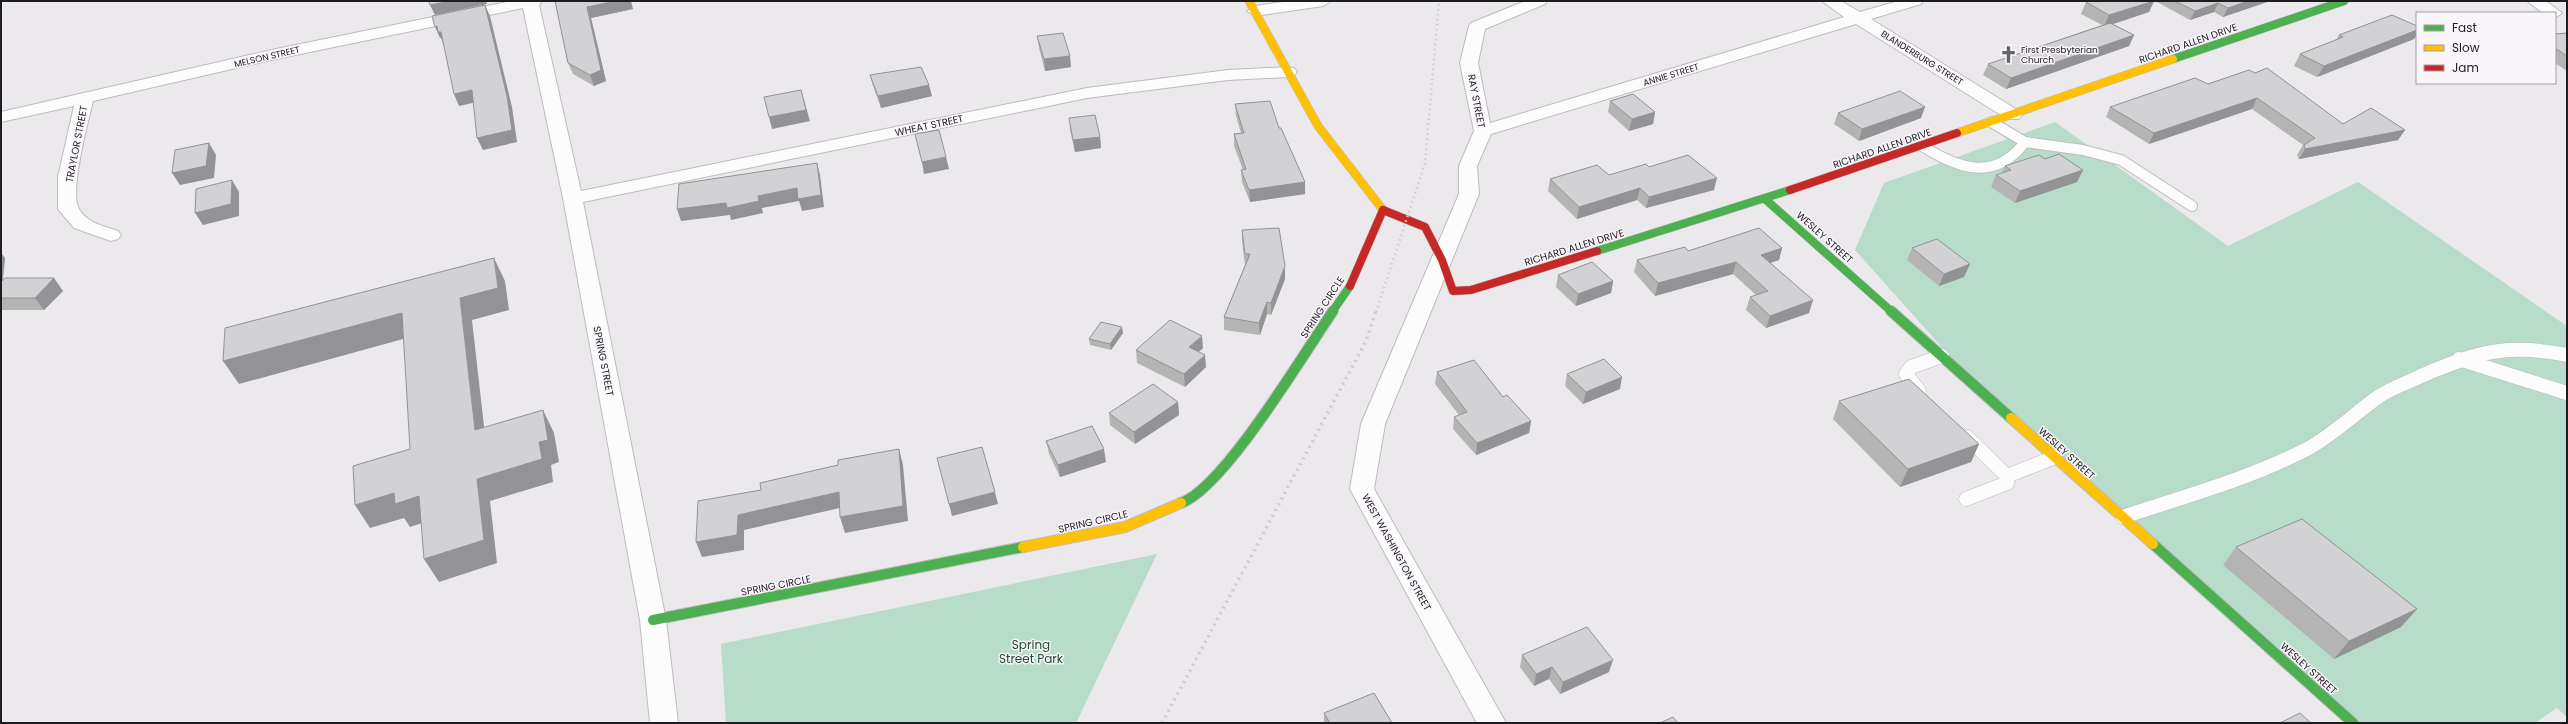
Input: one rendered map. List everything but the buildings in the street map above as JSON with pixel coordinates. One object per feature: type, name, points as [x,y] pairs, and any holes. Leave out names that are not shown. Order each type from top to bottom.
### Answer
[{"type":"street","name":"MELSON STREET","points":[[1,117],[84,100],[276,54],[532,1]]},
{"type":"street","name":"SPRING STREET","points":[[532,1],[573,198],[653,620],[664,723]]},
{"type":"street","points":[[1323,1],[1252,6],[1318,126],[1354,170],[1383,210],[1425,228],[1442,260]]},
{"type":"street","name":"RAY STREET","points":[[1442,260],[1469,194],[1468,166],[1483,131],[1469,63],[1477,26],[1539,1]]},
{"type":"street","name":"BLANDERBURG STREET","points":[[1830,1],[2013,115]]},
{"type":"street","name":"ANNIE STREET","points":[[1483,131],[1916,1]]},
{"type":"street","name":"RICHARD ALLEN DRIVE","points":[[1442,260],[1453,291],[1471,290],[1766,199],[2344,1]]},
{"type":"street","points":[[2535,1],[2552,12]]},
{"type":"street","points":[[2556,14],[2567,22]]},
{"type":"street","name":"WHEAT STREET","points":[[573,198],[1087,93],[1228,75],[1288,72]]},
{"type":"street","name":"TRAYLOR STREET","points":[[84,100],[67,177],[68,209],[81,224],[111,235]]},
{"type":"street","name":"WESLEY STREET","points":[[1766,199],[2353,723]]},
{"type":"street","name":"SPRING CIRCLE","points":[[653,620],[1125,527],[1192,499],[1239,449],[1348,290],[1383,210]]},
{"type":"street","name":"WEST WASHINGTON STREET","points":[[1442,260],[1404,354],[1373,424],[1362,489],[1492,723]]},
{"type":"lane","points":[[1991,122],[2025,142],[2083,150],[2121,160],[2192,206]]},
{"type":"lane","points":[[1922,146],[1939,157],[1979,170],[2006,162],[2019,153],[2025,142]]},
{"type":"lane","points":[[2123,517],[2281,461],[2309,448],[2380,396],[2479,352],[2503,348],[2528,348],[2567,355]]},
{"type":"lane","points":[[1927,398],[1910,382],[1906,374],[1911,367],[1942,356]]},
{"type":"lane","points":[[2459,360],[2567,393]]},
{"type":"lane","points":[[1955,426],[2007,476],[2007,483],[1966,499]]},
{"type":"lane","points":[[2007,476],[2055,457]]},
{"type":"green space","points":[[2055,122],[2228,246],[2358,182],[2567,326],[2567,717],[2557,708],[2535,723],[2346,723],[1949,355],[1855,250],[1884,183]]},
{"type":"green space","name":"Spring Street Park","points":[[1157,554],[1076,723],[726,723],[721,644]]},
{"type":"railway","points":[[1376,312],[1425,163],[1439,1]]},
{"type":"railway","points":[[1162,723],[1366,341],[1376,311]]},
{"type":"traffic: fast","points":[[2173,59],[2344,1]]},
{"type":"traffic: fast","points":[[1597,251],[1790,190]]},
{"type":"traffic: fast","points":[[1765,199],[2011,418]]},
{"type":"traffic: fast","points":[[1181,503],[1192,499],[1239,449],[1350,286]]},
{"type":"traffic: fast","points":[[2153,544],[2353,723]]},
{"type":"traffic: fast","points":[[653,620],[1023,547]]},
{"type":"traffic: slow","points":[[1249,1],[1318,126],[1383,210]]},
{"type":"traffic: slow","points":[[1957,133],[2173,59]]},
{"type":"traffic: slow","points":[[2011,418],[2153,544]]},
{"type":"traffic: slow","points":[[1023,547],[1125,527],[1181,503]]},
{"type":"traffic: jam","points":[[1790,190],[1957,133]]},
{"type":"traffic: jam","points":[[1383,210],[1425,227],[1442,260],[1453,291],[1471,290],[1597,251]]},
{"type":"traffic: jam","points":[[1350,286],[1383,210]]},
{"type":"place","name":"First Presbyterian Church","points":[[2008,55]]}]
